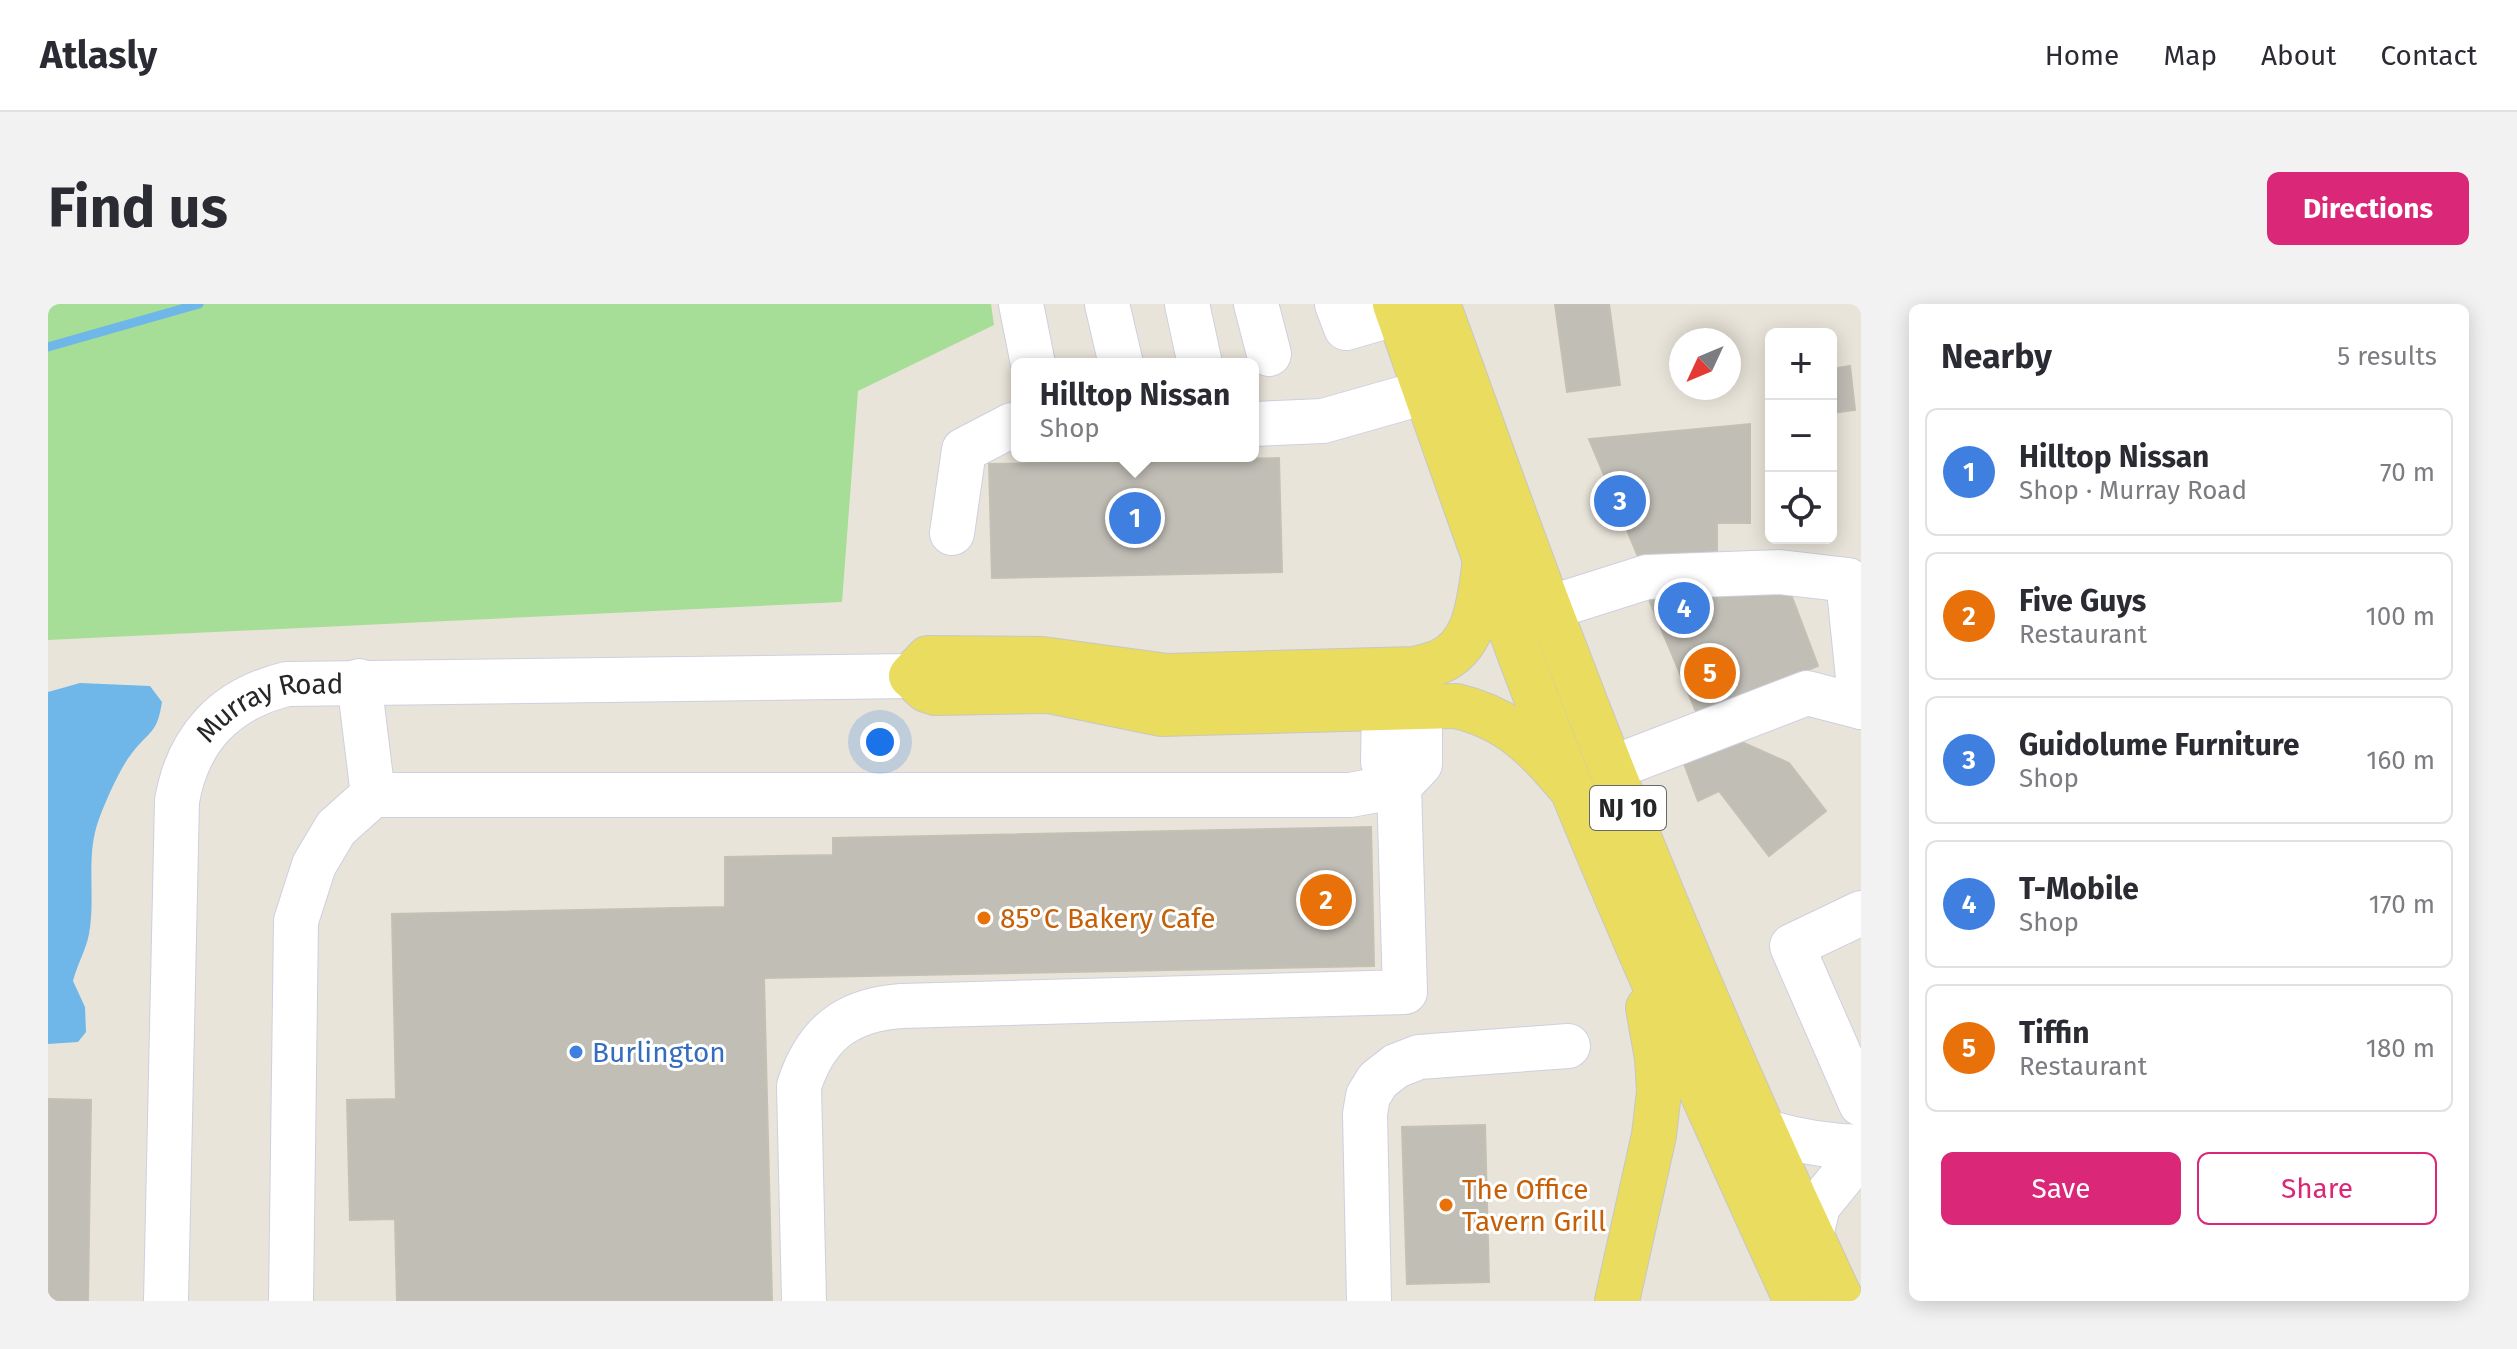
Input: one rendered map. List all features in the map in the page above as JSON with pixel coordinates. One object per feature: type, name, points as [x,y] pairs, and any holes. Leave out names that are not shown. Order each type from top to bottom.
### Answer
[{"type":"main road","name":"NJ 10","points":[[1410,307],[1425,392],[1485,561],[1573,791],[1796,1301]]},
{"type":"main road","name":"NJ 10","points":[[1410,307],[1549,608],[1658,884],[1764,1131],[1842,1301]]},
{"type":"main road","points":[[1485,561],[1471,632],[1457,651],[1439,662],[1414,669],[1167,676],[1042,659],[928,658],[911,676],[930,693],[1049,691],[1161,714],[1456,706],[1482,712],[1515,731],[1573,791]]},
{"type":"main road","points":[[1617,1301],[1654,1135],[1659,1092],[1650,1016],[1626,916]]},
{"type":"street","points":[[1021,304],[1032,358]]},
{"type":"street","points":[[1107,304],[1120,358]]},
{"type":"street","points":[[1187,304],[1199,358]]},
{"type":"street","points":[[1256,304],[1269,354]]},
{"type":"street","points":[[1337,304],[1346,328],[1410,307]]},
{"type":"street","points":[[1259,424],[1323,421],[1425,392]]},
{"type":"street","points":[[952,533],[964,450],[1011,426]]},
{"type":"street","points":[[1549,608],[1647,577],[1780,572],[1854,580],[1861,707],[1807,693],[1612,768]]},
{"type":"street","name":"Murray Road","points":[[166,1301],[177,801],[180,780],[198,740],[228,710],[266,689],[287,684],[911,676]]},
{"type":"street","points":[[359,681],[373,795]]},
{"type":"street","points":[[1402,707],[1383,762],[1399,786],[1405,1062]]},
{"type":"street","points":[[291,1301],[296,921],[314,865],[336,828],[373,795],[1350,795],[1399,786]]},
{"type":"street","points":[[1861,913],[1792,946],[1861,1104]]},
{"type":"street","points":[[804,1301],[799,1086],[816,1046],[840,1024],[863,1013],[901,1006],[1405,992]]},
{"type":"street","points":[[1369,1301],[1366,1105],[1378,1080],[1396,1066],[1419,1057],[1568,1046]]},
{"type":"street","points":[[1764,1131],[1815,1145],[1861,1150]]},
{"type":"street","points":[[1811,1235],[1818,1206],[1861,1150]]},
{"type":"green space","points":[[48,304],[991,304],[994,325],[858,391],[842,602],[48,640]]},
{"type":"water","points":[[80,683],[150,686],[162,702],[152,731],[118,775],[95,833],[89,934],[73,981],[85,1007],[86,1032],[78,1042],[48,1044],[48,692]]},
{"type":"building","points":[[1555,304],[1609,304],[1620,385],[1567,392]]},
{"type":"building","points":[[1850,366],[1855,410],[1837,412],[1837,368]]},
{"type":"building","points":[[1750,424],[1750,523],[1717,523],[1717,552],[1639,559],[1589,439]]},
{"type":"building","points":[[1259,458],[1279,458],[1282,572],[992,578],[989,464],[1259,462]]},
{"type":"building","points":[[1789,589],[1818,666],[1697,714],[1647,595]]},
{"type":"building","points":[[1726,735],[1789,763],[1826,811],[1769,856],[1719,791],[1698,801],[1680,753]]},
{"type":"building","points":[[1371,827],[1374,966],[764,978],[772,1301],[397,1301],[395,1219],[350,1220],[347,1100],[396,1099],[392,914],[725,907],[725,857],[833,855],[833,838]]},
{"type":"building","points":[[48,1099],[91,1100],[88,1301],[48,1301]]},
{"type":"building","name":"The Office Tavern Grill","points":[[1485,1125],[1489,1282],[1407,1284],[1402,1127]]},
{"type":"waterway","points":[[48,347],[199,304]]},
{"type":"place","name":"Guidolume Furniture","points":[[1620,501]]},
{"type":"place","name":"Hilltop Nissan","points":[[1135,518]]},
{"type":"place","name":"T-Mobile","points":[[1684,608]]},
{"type":"place","name":"Tiffin","points":[[1710,673]]},
{"type":"place","name":"Five Guys","points":[[1326,900]]},
{"type":"place","name":"85°C Bakery Cafe","points":[[984,918]]},
{"type":"place","name":"Burlington","points":[[576,1052]]},
{"type":"place","name":"The Office Tavern Grill","points":[[1446,1205]]}]
